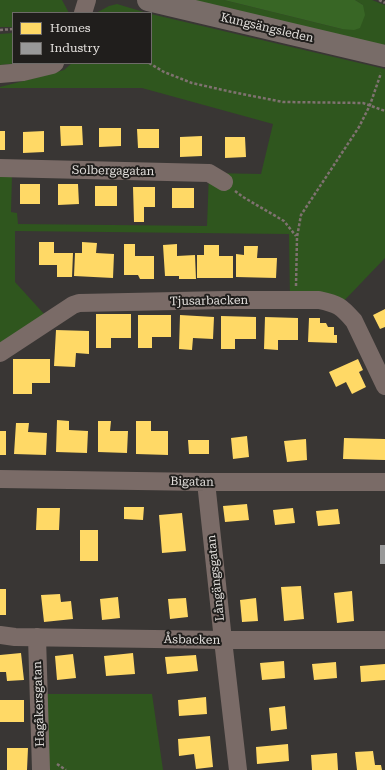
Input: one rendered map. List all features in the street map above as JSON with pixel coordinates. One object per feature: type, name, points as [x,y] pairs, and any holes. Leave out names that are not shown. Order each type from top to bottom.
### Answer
[{"type":"main road","name":"Kungsängsleden","points":[[148,0],[384,62]]},
{"type":"street","points":[[83,12],[87,0]]},
{"type":"street","points":[[0,74],[23,72],[54,64]]},
{"type":"street","name":"Solbergagatan","points":[[0,168],[209,173],[224,182]]},
{"type":"street","name":"Tjusarbacken","points":[[0,353],[72,305],[79,303],[319,300],[334,304],[346,312],[354,320],[385,386]]},
{"type":"street","name":"Bigatan","points":[[0,478],[206,482],[385,482]]},
{"type":"street","name":"Långängsgatan","points":[[206,482],[238,770]]},
{"type":"street","name":"Åsbacken","points":[[0,635],[15,637],[223,640],[385,640]]},
{"type":"street","name":"Hagåkersgatan","points":[[37,637],[42,770]]},
{"type":"path","points":[[379,0],[385,3]]},
{"type":"path","points":[[0,30],[12,29]]},
{"type":"path","points":[[296,300],[295,264],[297,237],[301,215],[359,127],[370,105],[384,62]]},
{"type":"path","points":[[151,64],[164,72],[192,83],[283,102],[363,103],[385,111]]},
{"type":"path","points":[[224,182],[243,197],[284,221],[297,237]]},
{"type":"green space","points":[[0,0],[62,0],[68,12],[12,12],[12,27],[0,27]]},
{"type":"green space","points":[[184,0],[224,0],[342,29],[363,5],[355,0],[372,0],[385,5],[385,43],[384,46]]},
{"type":"green space","points":[[224,0],[355,0],[363,5],[365,15],[360,28],[354,30],[342,29]]},
{"type":"green space","points":[[117,4],[144,12],[98,12],[109,6]]},
{"type":"green space","points":[[152,14],[385,69],[385,258],[339,306],[290,300],[289,234],[15,231],[15,282],[45,315],[0,345],[0,175],[12,175],[11,212],[17,213],[18,224],[207,226],[209,173],[261,174],[273,124],[142,88],[0,88],[64,70],[71,64],[152,64]]},
{"type":"green space","points":[[12,33],[12,64],[0,65],[0,34]]},
{"type":"green space","points":[[38,694],[152,694],[163,770],[41,770]]},
{"type":"building: Homes","points":[[60,126],[82,126],[83,145],[61,146]]},
{"type":"building: Homes","points":[[99,128],[121,128],[121,146],[99,147]]},
{"type":"building: Homes","points":[[137,129],[159,129],[159,148],[138,148]]},
{"type":"building: Homes","points":[[0,131],[5,131],[5,150],[0,150]]},
{"type":"building: Homes","points":[[44,131],[44,152],[23,153],[23,132]]},
{"type":"building: Homes","points":[[202,136],[202,156],[180,157],[180,137]]},
{"type":"building: Homes","points":[[225,137],[245,137],[246,157],[225,158]]},
{"type":"building: Homes","points":[[20,184],[40,184],[40,204],[20,204]]},
{"type":"building: Homes","points":[[58,184],[78,184],[79,204],[58,205]]},
{"type":"building: Homes","points":[[95,186],[117,186],[117,206],[95,206]]},
{"type":"building: Homes","points":[[133,187],[155,187],[155,207],[144,207],[144,222],[134,222]]},
{"type":"building: Homes","points":[[172,188],[194,188],[194,208],[172,208]]},
{"type":"building: Homes","points":[[39,242],[54,242],[54,253],[73,253],[72,277],[57,277],[57,265],[39,265]]},
{"type":"building: Homes","points":[[82,242],[97,243],[96,253],[114,254],[113,278],[74,276],[75,253],[82,253]]},
{"type":"building: Homes","points":[[124,244],[135,244],[135,256],[154,256],[154,279],[140,279],[138,275],[124,275]]},
{"type":"building: Homes","points":[[177,244],[177,256],[195,255],[196,279],[179,279],[179,276],[165,276],[163,245]]},
{"type":"building: Homes","points":[[204,245],[219,245],[219,256],[233,256],[233,278],[197,278],[197,255],[204,255]]},
{"type":"building: Homes","points":[[244,246],[258,246],[257,258],[277,258],[276,278],[236,277],[236,254],[244,255]]},
{"type":"building: Homes","points":[[385,309],[385,327],[380,329],[373,315]]},
{"type":"building: Homes","points":[[96,314],[131,314],[131,338],[111,338],[111,348],[96,348]]},
{"type":"building: Homes","points":[[138,315],[171,315],[171,337],[152,337],[152,348],[138,348]]},
{"type":"building: Homes","points":[[180,315],[214,317],[213,339],[193,338],[192,350],[179,349]]},
{"type":"building: Homes","points":[[221,316],[256,317],[256,339],[235,339],[235,349],[221,349]]},
{"type":"building: Homes","points":[[265,317],[298,318],[298,340],[278,340],[278,350],[264,349]]},
{"type":"building: Homes","points":[[309,318],[320,318],[320,323],[326,323],[328,327],[334,327],[334,335],[337,335],[337,343],[308,342]]},
{"type":"building: Homes","points":[[56,330],[89,331],[89,354],[76,353],[75,367],[54,366]]},
{"type":"building: Homes","points":[[13,359],[50,359],[50,383],[32,383],[32,394],[13,394]]},
{"type":"building: Homes","points":[[358,359],[363,370],[359,372],[366,387],[352,394],[346,382],[336,387],[329,372]]},
{"type":"building: Homes","points":[[57,420],[69,421],[69,430],[88,431],[87,453],[56,452]]},
{"type":"building: Homes","points":[[98,421],[111,421],[110,431],[128,431],[127,453],[98,452]]},
{"type":"building: Homes","points":[[136,421],[151,421],[151,431],[168,431],[168,455],[136,454]]},
{"type":"building: Homes","points":[[16,423],[29,423],[28,432],[47,433],[46,455],[14,454]]},
{"type":"building: Homes","points":[[0,431],[6,431],[6,455],[0,455]]},
{"type":"building: Homes","points":[[247,436],[249,457],[233,459],[231,438]]},
{"type":"building: Homes","points":[[344,438],[385,439],[385,460],[343,459]]},
{"type":"building: Homes","points":[[306,439],[307,460],[287,462],[284,441]]},
{"type":"building: Homes","points":[[188,440],[209,440],[209,454],[189,454]]},
{"type":"building: Homes","points":[[247,504],[249,520],[225,522],[223,506]]},
{"type":"building: Homes","points":[[124,507],[144,507],[143,520],[124,519]]},
{"type":"building: Homes","points":[[37,508],[60,508],[59,530],[36,530]]},
{"type":"building: Homes","points":[[293,508],[295,523],[275,525],[273,510]]},
{"type":"building: Homes","points":[[338,509],[340,524],[318,526],[316,511]]},
{"type":"building: Homes","points":[[182,513],[186,551],[162,553],[159,515]]},
{"type":"building: Homes","points":[[80,530],[98,530],[98,561],[80,561]]},
{"type":"building: Homes","points":[[301,586],[304,619],[284,621],[281,587]]},
{"type":"building: Homes","points":[[0,589],[6,589],[6,615],[0,615]]},
{"type":"building: Homes","points":[[352,591],[354,621],[337,623],[334,593]]},
{"type":"building: Homes","points":[[60,594],[61,602],[71,601],[73,619],[44,622],[41,595]]},
{"type":"building: Homes","points":[[118,597],[120,618],[102,620],[100,599]]},
{"type":"building: Homes","points":[[186,598],[188,617],[170,619],[168,599]]},
{"type":"building: Homes","points":[[256,598],[258,621],[242,622],[240,600]]},
{"type":"building: Homes","points":[[21,653],[24,680],[7,681],[6,672],[0,672],[0,655]]},
{"type":"building: Homes","points":[[133,653],[135,674],[106,676],[104,656]]},
{"type":"building: Homes","points":[[73,654],[76,678],[57,680],[55,656]]},
{"type":"building: Homes","points":[[196,655],[198,671],[167,674],[165,657]]},
{"type":"building: Homes","points":[[284,661],[285,678],[262,680],[260,663]]},
{"type":"building: Homes","points":[[336,662],[337,678],[314,680],[312,664]]},
{"type":"building: Homes","points":[[385,664],[385,680],[361,682],[360,666]]},
{"type":"building: Homes","points":[[206,697],[207,714],[179,716],[178,700]]},
{"type":"building: Homes","points":[[0,700],[24,700],[24,722],[0,722]]},
{"type":"building: Homes","points":[[285,706],[287,729],[271,731],[269,708]]},
{"type":"building: Homes","points":[[210,736],[213,767],[196,769],[194,754],[179,756],[178,739]]},
{"type":"building: Homes","points":[[288,744],[289,761],[257,764],[256,747]]},
{"type":"building: Homes","points":[[7,748],[28,748],[27,770],[7,770]]},
{"type":"building: Homes","points":[[373,751],[375,765],[381,765],[382,770],[357,770],[355,752]]},
{"type":"building: Homes","points":[[337,753],[338,770],[312,770],[311,755]]},
{"type":"building: Industry","points":[[380,545],[385,545],[385,564],[380,564]]}]
